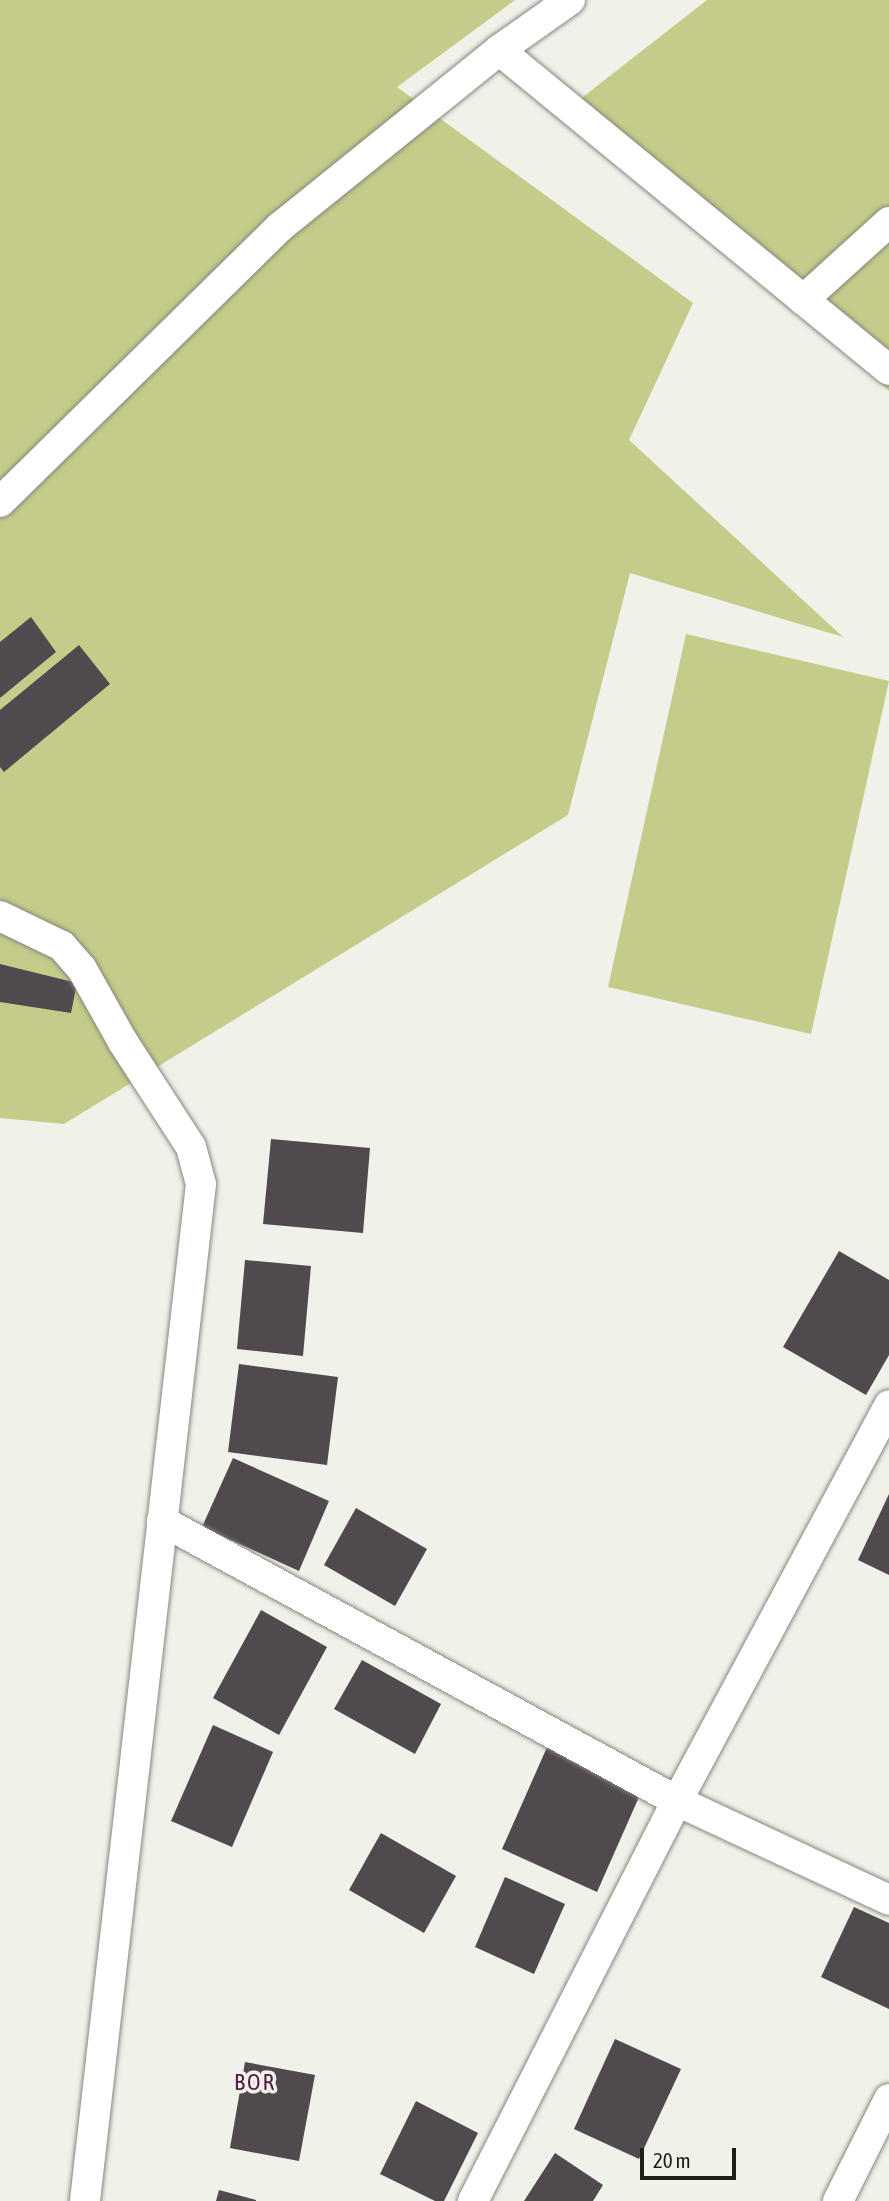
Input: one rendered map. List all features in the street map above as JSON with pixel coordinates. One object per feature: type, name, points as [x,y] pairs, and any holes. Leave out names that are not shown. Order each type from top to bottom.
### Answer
[{"type":"street","points":[[0,502],[280,227],[499,50],[570,0]]},
{"type":"street","points":[[499,50],[889,370]]},
{"type":"street","points":[[803,300],[889,222]]},
{"type":"street","points":[[0,916],[62,946],[82,969],[197,1162],[201,1184],[85,2201]]},
{"type":"street","points":[[473,2201],[677,1801],[889,1405]]},
{"type":"street","points":[[162,1521],[677,1801],[889,1900]]},
{"type":"street","points":[[838,2201],[889,2099]]},
{"type":"green space","points":[[0,0],[515,0],[397,87],[693,303],[629,440],[843,637],[630,573],[568,815],[64,1124],[0,1118]]},
{"type":"green space","points":[[707,0],[889,0],[889,391],[579,100]]},
{"type":"green space","points":[[686,634],[889,681],[811,1034],[608,987]]},
{"type":"building","points":[[31,617],[56,652],[0,698],[0,642]]},
{"type":"building","points":[[79,645],[110,684],[4,772],[0,767],[0,710]]},
{"type":"building","points":[[0,964],[77,983],[71,1013],[0,1002]]},
{"type":"building","points":[[271,1139],[370,1148],[363,1233],[263,1224]]},
{"type":"building","points":[[839,1251],[889,1280],[889,1355],[866,1395],[783,1347]]},
{"type":"building","points":[[245,1260],[311,1266],[303,1356],[237,1349]]},
{"type":"building","points":[[239,1364],[338,1377],[327,1465],[228,1452]]},
{"type":"building","points":[[233,1458],[329,1501],[299,1571],[202,1527]]},
{"type":"building","points":[[889,1494],[889,1575],[858,1560]]},
{"type":"building","points":[[356,1508],[427,1549],[395,1606],[324,1565]]},
{"type":"building","points":[[261,1610],[327,1647],[279,1735],[213,1698]]},
{"type":"building","points":[[362,1660],[441,1704],[415,1754],[334,1709]]},
{"type":"building","points":[[213,1725],[273,1752],[232,1847],[171,1821]]},
{"type":"building","points":[[548,1745],[643,1788],[597,1892],[502,1849]]},
{"type":"building","points":[[381,1833],[456,1876],[424,1933],[349,1890]]},
{"type":"building","points":[[505,1877],[565,1904],[534,1974],[475,1947]]},
{"type":"building","points":[[854,1907],[889,1923],[889,2009],[821,1977]]},
{"type":"building","points":[[615,2039],[681,2069],[639,2159],[574,2129]]},
{"type":"building","points":[[245,2062],[315,2075],[299,2161],[230,2148]]},
{"type":"building","points":[[416,2101],[478,2133],[444,2201],[435,2201],[380,2174]]},
{"type":"building","points":[[555,2153],[603,2185],[593,2201],[524,2201]]},
{"type":"building","points":[[219,2190],[256,2200],[256,2201],[216,2201]]},
{"type":"district","name":"BOR","points":[[255,2082]]}]
